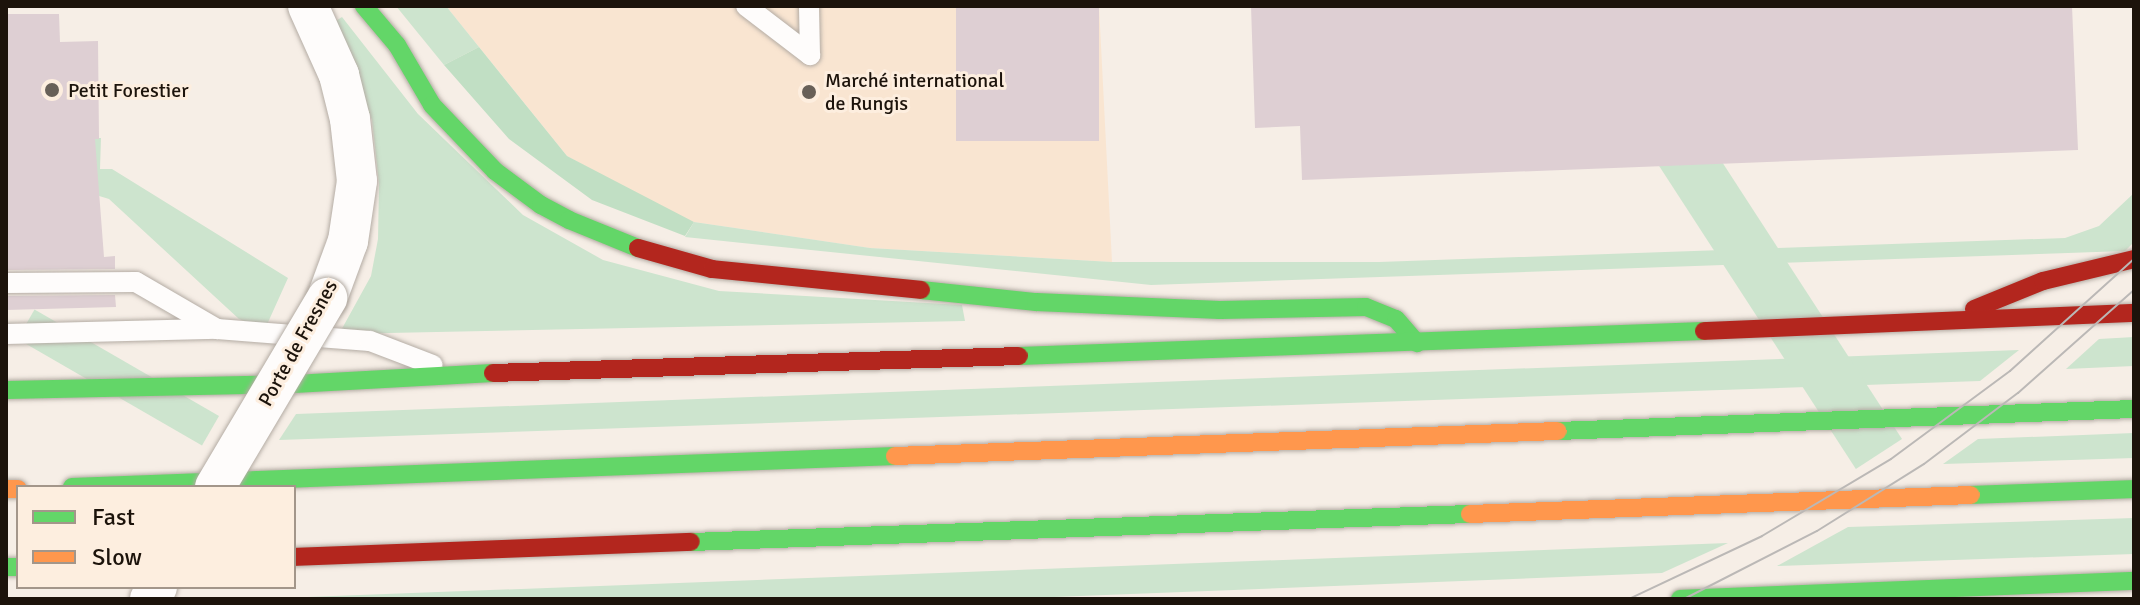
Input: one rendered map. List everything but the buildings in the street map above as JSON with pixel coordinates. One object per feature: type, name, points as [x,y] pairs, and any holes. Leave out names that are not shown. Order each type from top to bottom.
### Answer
[{"type":"highway","points":[[364,6],[397,45],[432,105],[495,171],[541,205],[569,220],[649,252],[712,269],[1036,302],[1220,310],[1366,307],[1396,319],[1417,343]]},
{"type":"highway","points":[[1946,321],[2043,281],[2134,259]]},
{"type":"highway","points":[[6,390],[294,384],[459,374],[1417,343],[2134,313]]},
{"type":"highway","points":[[125,485],[2134,409]]},
{"type":"highway","points":[[296,557],[2134,489]]},
{"type":"highway","points":[[1680,599],[1856,596],[2134,581]]},
{"type":"street","name":"Porte de Fresnes","points":[[216,485],[327,298],[348,241],[357,181],[350,119],[339,75],[308,6]]},
{"type":"lane","points":[[746,6],[810,55],[809,6]]},
{"type":"lane","points":[[6,283],[136,282],[217,329]]},
{"type":"lane","points":[[6,334],[217,329],[370,341],[459,374]]},
{"type":"shaded area","name":"Marché international de Rungis","points":[[446,6],[1099,6],[1112,262],[870,248],[677,217],[567,156]]},
{"type":"green space","points":[[396,6],[446,6],[479,47],[444,65]]},
{"type":"green space","points":[[1555,6],[1621,6],[1902,439],[1856,469]]},
{"type":"green space","points":[[342,17],[418,114],[523,215],[603,260],[719,291],[962,305],[965,321],[339,334],[371,276],[378,239],[379,184],[372,120],[331,24]]},
{"type":"green space","points":[[479,47],[567,156],[694,222],[685,236],[592,200],[509,139],[444,65]]},
{"type":"green space","points":[[6,138],[101,138],[100,169],[112,169],[288,278],[265,329],[239,319],[109,199],[70,187]]},
{"type":"green space","points":[[2134,193],[2134,242],[2125,251],[1151,285],[685,237],[694,222],[870,248],[1112,262],[1379,262],[2065,238],[2099,226]]},
{"type":"green space","points":[[35,310],[219,416],[202,445],[18,339]]},
{"type":"green space","points":[[2134,337],[2134,366],[2066,369],[2099,339]]},
{"type":"green space","points":[[2019,350],[1980,381],[279,440],[296,414]]},
{"type":"green space","points":[[2134,433],[2134,458],[1943,464],[1978,439]]},
{"type":"green space","points":[[2134,518],[2134,554],[1777,566],[1848,527]]},
{"type":"green space","points":[[1728,543],[1662,573],[1006,599],[255,599]]},
{"type":"tram line","points":[[1629,599],[1762,536],[1891,459],[2010,371],[2134,259]]},
{"type":"tram line","points":[[1684,599],[1817,531],[1924,464],[2018,393],[2134,290]]},
{"type":"traffic: fast","points":[[364,6],[397,45],[432,105],[495,171],[541,205],[638,248]]},
{"type":"traffic: fast","points":[[921,290],[1036,302],[1220,310],[1366,307],[1396,319],[1417,343]]},
{"type":"traffic: fast","points":[[1019,356],[1704,331]]},
{"type":"traffic: fast","points":[[6,390],[294,384],[493,373]]},
{"type":"traffic: fast","points":[[1558,431],[2134,409]]},
{"type":"traffic: fast","points":[[125,485],[895,456]]},
{"type":"traffic: fast","points":[[1971,495],[2134,489]]},
{"type":"traffic: fast","points":[[691,542],[1470,514]]},
{"type":"traffic: fast","points":[[6,567],[16,567]]},
{"type":"traffic: fast","points":[[1680,599],[2134,581]]},
{"type":"traffic: slow","points":[[895,456],[1558,431]]},
{"type":"traffic: slow","points":[[6,489],[16,489]]},
{"type":"traffic: slow","points":[[1470,514],[1971,495]]},
{"type":"traffic: jam","points":[[638,248],[712,269],[921,290]]},
{"type":"traffic: jam","points":[[1974,309],[2043,281],[2134,259]]},
{"type":"traffic: jam","points":[[1704,331],[2134,313]]},
{"type":"traffic: jam","points":[[493,373],[1019,356]]},
{"type":"traffic: jam","points":[[296,557],[691,542]]},
{"type":"place","name":"Petit Forestier","points":[[52,90]]},
{"type":"place","name":"Marché international de Rungis","points":[[809,92]]}]
